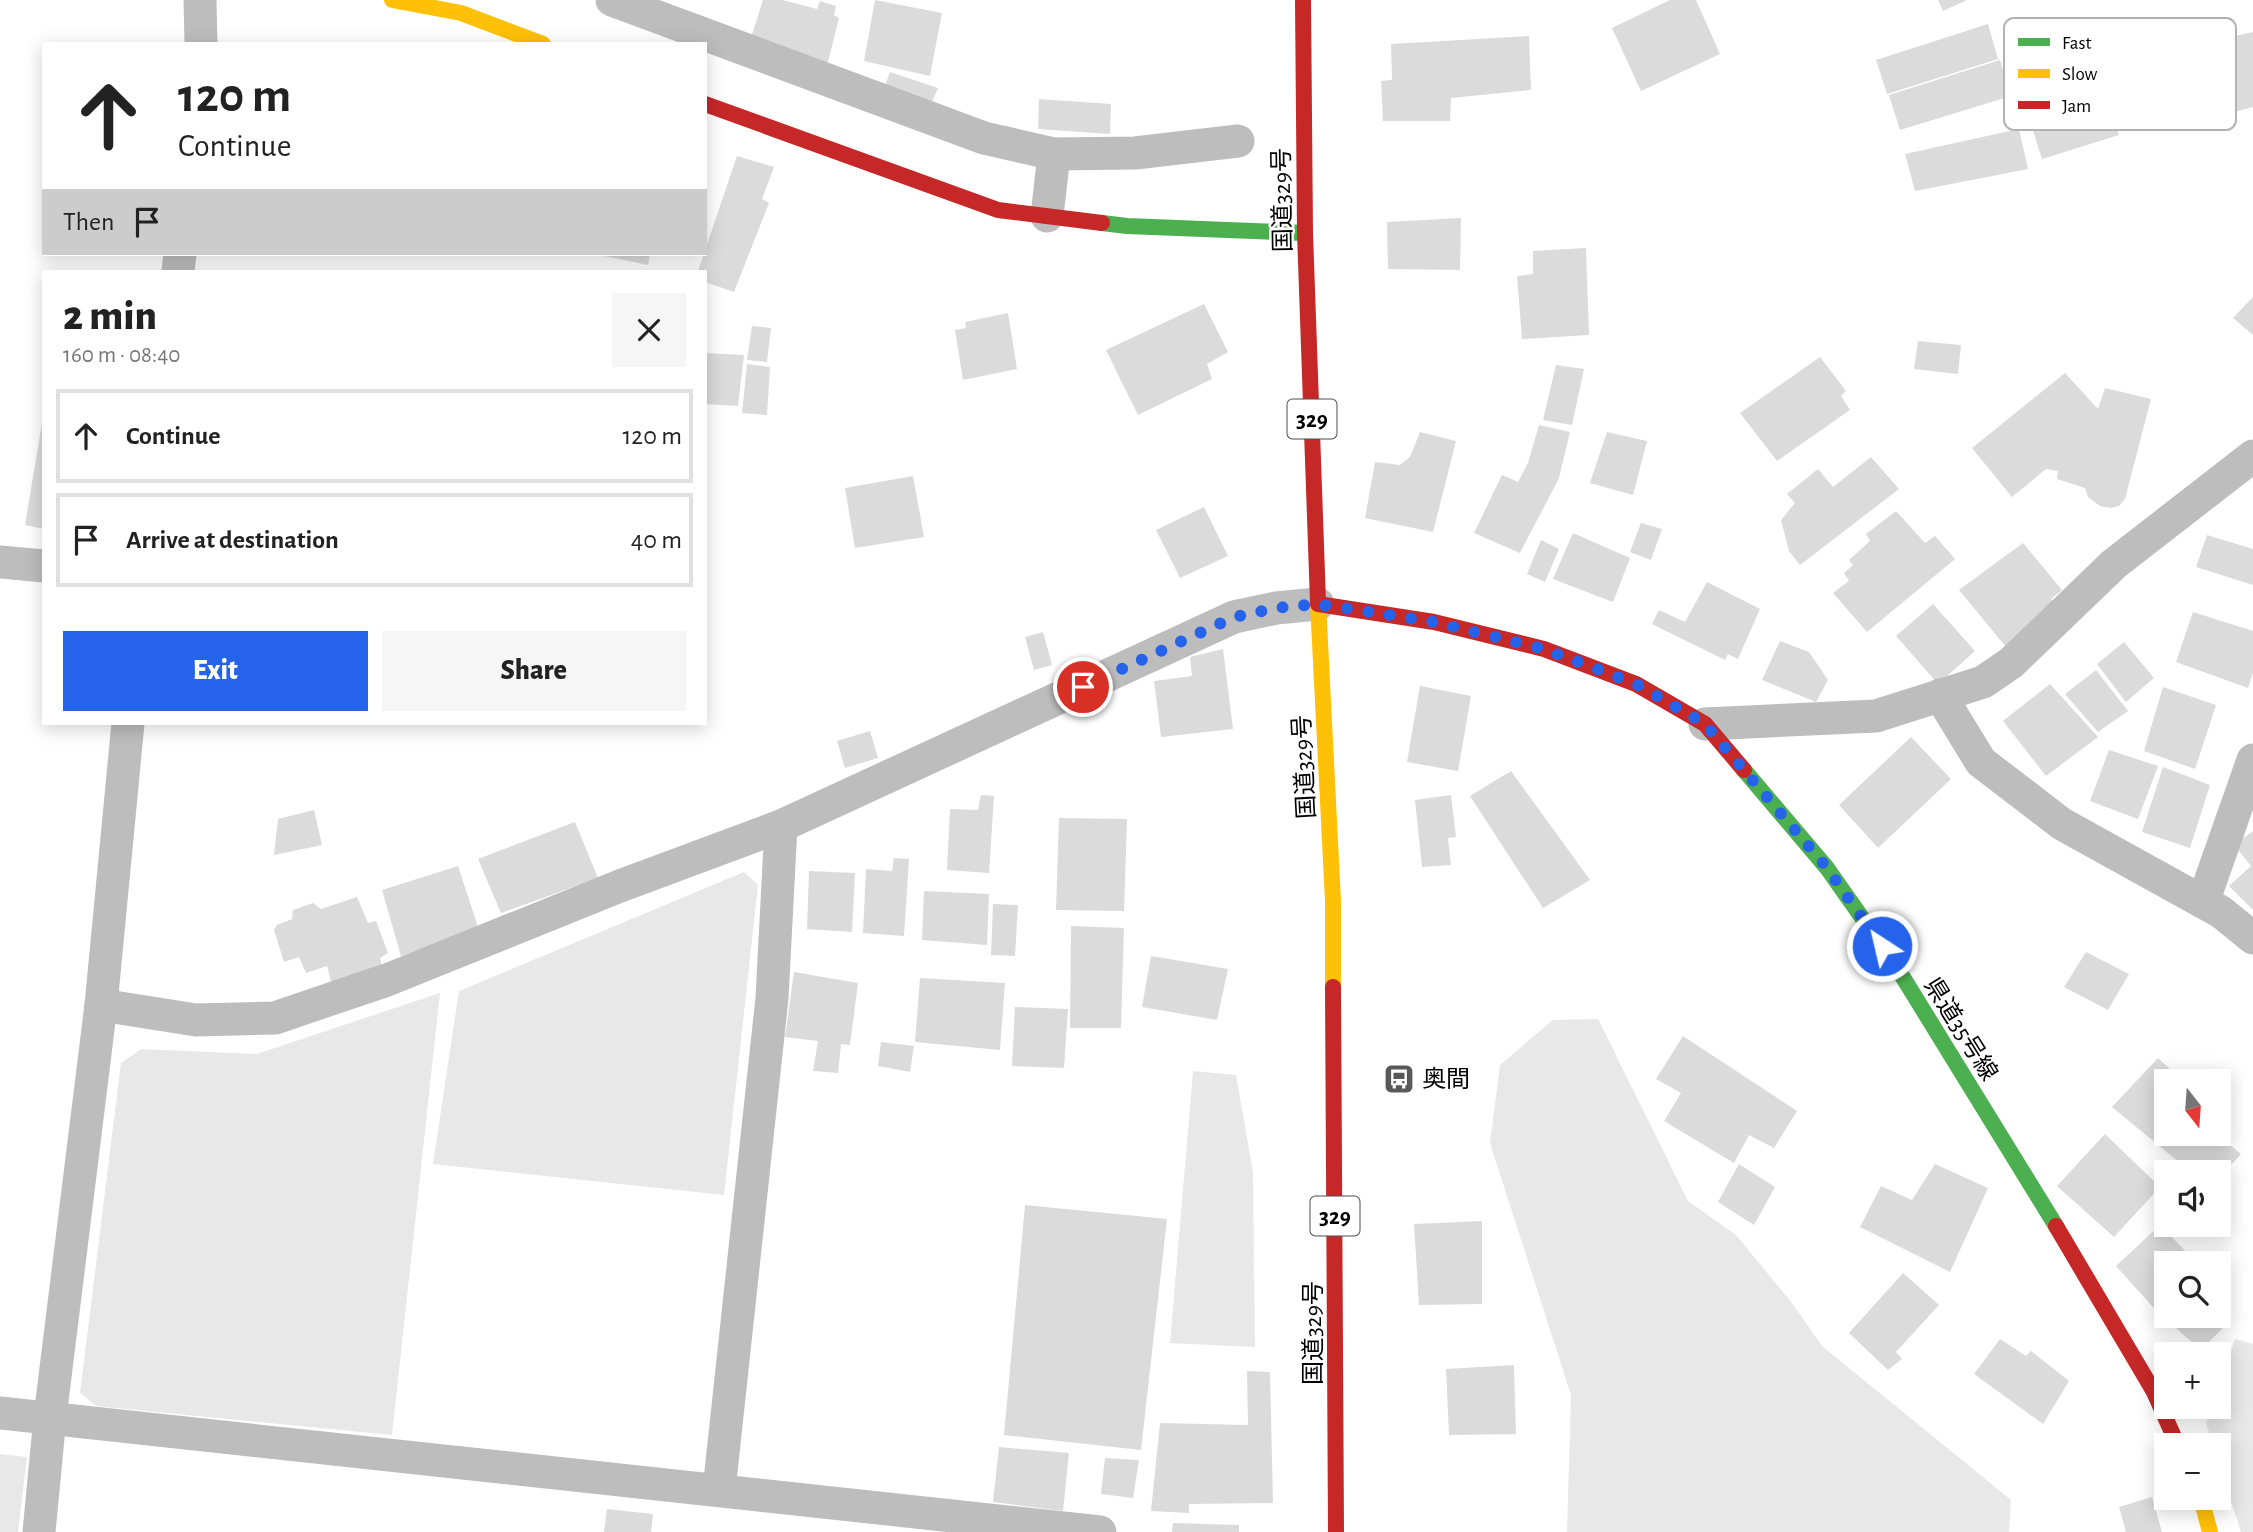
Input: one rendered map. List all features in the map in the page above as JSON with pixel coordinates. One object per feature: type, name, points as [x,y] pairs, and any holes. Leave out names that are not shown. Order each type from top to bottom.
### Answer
[{"type":"main road","points":[[392,0],[461,13],[538,42]]},
{"type":"main road","name":"国道329号","points":[[1303,0],[1305,233],[1318,604],[1333,901],[1336,1532]]},
{"type":"main road","points":[[707,105],[998,210],[1127,226],[1305,233]]},
{"type":"main road","name":"県道35号線","points":[[1318,604],[1434,622],[1544,649],[1636,684],[1705,724],[1827,868],[1896,966],[2093,1287],[2154,1392],[2172,1433]]},
{"type":"main road","points":[[2204,1510],[2210,1532]]},
{"type":"street","points":[[200,0],[201,42]]},
{"type":"street","points":[[612,0],[984,138],[1054,154],[1135,153],[1237,141]]},
{"type":"street","points":[[1047,216],[1054,154]]},
{"type":"street","points":[[1705,724],[1876,716],[1983,682],[2011,663],[2114,564],[2253,456]]},
{"type":"street","points":[[0,562],[42,566]]},
{"type":"street","points":[[101,1005],[196,1020],[275,1018],[387,980],[620,886],[781,826],[1234,617],[1276,608],[1318,604]]},
{"type":"street","points":[[1940,695],[1981,762],[2062,824],[2221,912],[2253,938]]},
{"type":"street","points":[[39,1532],[50,1418],[101,1005],[128,725]]},
{"type":"street","points":[[2203,902],[2253,760]]},
{"type":"street","points":[[719,1490],[772,998],[781,826]]},
{"type":"street","points":[[0,1413],[1101,1532]]},
{"type":"shaded area","points":[[744,872],[758,885],[724,1195],[433,1164],[459,991]]},
{"type":"shaded area","points":[[440,993],[392,1435],[96,1406],[80,1393],[121,1063],[141,1049],[257,1054]]},
{"type":"shaded area","points":[[1598,1019],[1688,1201],[1736,1235],[1792,1303],[1822,1346],[2011,1500],[2009,1532],[1567,1532],[1571,1395],[1490,1143],[1500,1065],[1553,1020]]},
{"type":"shaded area","points":[[1193,1071],[1236,1075],[1253,1172],[1255,1347],[1170,1343]]},
{"type":"shaded area","points":[[2235,1339],[2253,1344],[2253,1532],[2241,1532],[2231,1501],[2231,1433],[2209,1433],[2206,1423],[2208,1419],[2231,1419],[2231,1350]]},
{"type":"shaded area","points":[[0,1454],[27,1457],[18,1532],[0,1532]]},
{"type":"building","points":[[763,0],[782,0],[817,9],[820,1],[836,6],[834,15],[839,18],[827,66],[749,44]]},
{"type":"building","points":[[875,0],[942,13],[930,76],[864,61]]},
{"type":"building","points":[[1670,0],[1696,0],[1720,54],[1641,91],[1612,28]]},
{"type":"building","points":[[1938,0],[1967,0],[1943,11]]},
{"type":"building","points":[[1988,24],[1998,59],[1887,94],[1876,60]]},
{"type":"building","points":[[2253,32],[2253,107],[2236,112],[2236,36]]},
{"type":"building","points":[[1529,36],[1531,90],[1451,98],[1450,121],[1383,121],[1381,81],[1392,80],[1391,44]]},
{"type":"building","points":[[2000,60],[2004,73],[2004,98],[1900,130],[1889,95]]},
{"type":"building","points":[[890,72],[938,88],[929,109],[883,91]]},
{"type":"building","points":[[1039,99],[1111,104],[1110,134],[1038,129]]},
{"type":"building","points":[[2019,130],[2028,169],[1915,191],[1905,154]]},
{"type":"building","points":[[2033,130],[2117,130],[2119,135],[2042,159]]},
{"type":"building","points":[[737,156],[774,167],[762,199],[769,203],[734,292],[707,283],[707,270],[698,270],[703,256],[707,256],[707,244]]},
{"type":"building","points":[[1461,218],[1460,270],[1388,269],[1387,222]]},
{"type":"building","points":[[1586,248],[1589,335],[1522,339],[1517,276],[1533,274],[1533,251]]},
{"type":"building","points":[[605,256],[650,256],[648,265]]},
{"type":"building","points":[[2253,297],[2253,335],[2233,318]]},
{"type":"building","points":[[1204,304],[1228,352],[1207,364],[1212,379],[1138,415],[1106,350]]},
{"type":"building","points":[[1008,313],[1017,369],[963,380],[955,330],[966,328],[965,322]]},
{"type":"building","points":[[752,326],[771,328],[767,362],[747,360]]},
{"type":"building","points":[[1918,341],[1961,345],[1958,374],[1914,369]]},
{"type":"building","points":[[707,353],[744,355],[738,406],[707,404]]},
{"type":"building","points":[[1820,357],[1846,391],[1841,396],[1850,410],[1777,461],[1740,413]]},
{"type":"building","points":[[747,364],[770,367],[767,415],[742,413]]},
{"type":"building","points":[[1556,365],[1584,369],[1572,425],[1543,420]]},
{"type":"building","points":[[2065,373],[2098,409],[2105,388],[2151,399],[2125,499],[2119,506],[2100,506],[2088,497],[2085,488],[2057,479],[2058,471],[2046,469],[2012,497],[1972,448]]},
{"type":"building","points":[[42,423],[42,529],[25,525]]},
{"type":"building","points":[[1539,425],[1570,432],[1559,478],[1520,553],[1474,533],[1502,475],[1518,482],[1528,463]]},
{"type":"building","points":[[1420,432],[1456,441],[1433,532],[1365,518],[1375,462],[1400,465],[1410,457]]},
{"type":"building","points":[[1607,432],[1647,441],[1633,495],[1590,483]]},
{"type":"building","points":[[1871,457],[1899,489],[1800,565],[1789,551],[1781,520],[1795,503],[1787,494],[1818,469],[1833,487]]},
{"type":"building","points":[[913,476],[924,537],[855,548],[845,488]]},
{"type":"building","points":[[1204,507],[1228,556],[1180,578],[1156,530]]},
{"type":"building","points":[[1896,511],[1925,543],[1935,536],[1955,559],[1867,632],[1833,593],[1849,581],[1844,573],[1853,565],[1849,560],[1870,541],[1866,534]]},
{"type":"building","points":[[1641,523],[1662,529],[1651,560],[1630,552]]},
{"type":"building","points":[[1573,533],[1630,558],[1613,602],[1553,579]]},
{"type":"building","points":[[2207,535],[2253,549],[2253,585],[2196,567]]},
{"type":"building","points":[[1541,540],[1559,549],[1545,582],[1527,574]]},
{"type":"building","points":[[2023,543],[2062,590],[2051,599],[2058,608],[2006,647],[1959,590]]},
{"type":"building","points":[[1707,582],[1760,609],[1738,659],[1728,654],[1725,660],[1652,624],[1659,610],[1685,622]]},
{"type":"building","points":[[1933,604],[1975,651],[1938,684],[1896,636]]},
{"type":"building","points":[[2193,612],[2253,631],[2253,673],[2248,688],[2176,662]]},
{"type":"building","points":[[1043,632],[1052,665],[1034,670],[1025,637]]},
{"type":"building","points":[[1780,641],[1809,652],[1828,680],[1816,702],[1762,680]]},
{"type":"building","points":[[2124,642],[2154,678],[2126,702],[2097,664]]},
{"type":"building","points":[[1223,649],[1233,729],[1161,737],[1154,681],[1192,676],[1190,657]]},
{"type":"building","points":[[2096,670],[2128,711],[2098,732],[2065,694]]},
{"type":"building","points":[[2050,684],[2098,737],[2046,776],[2003,721]]},
{"type":"building","points":[[1420,686],[1471,696],[1458,771],[1407,762]]},
{"type":"building","points":[[2163,687],[2216,705],[2195,769],[2144,751]]},
{"type":"building","points":[[870,731],[878,758],[845,768],[837,741]]},
{"type":"building","points":[[1911,737],[1951,779],[1878,848],[1839,805]]},
{"type":"building","points":[[2109,750],[2158,766],[2138,819],[2090,801]]},
{"type":"building","points":[[2163,767],[2210,785],[2190,848],[2142,832]]},
{"type":"building","points":[[1511,771],[1590,880],[1543,908],[1470,796]]},
{"type":"building","points":[[981,795],[994,796],[989,873],[947,870],[950,809],[978,810]]},
{"type":"building","points":[[1451,795],[1456,837],[1448,838],[1451,865],[1422,867],[1415,800]]},
{"type":"building","points":[[314,810],[322,845],[274,855],[278,819]]},
{"type":"building","points":[[1059,818],[1127,819],[1124,911],[1056,910]]},
{"type":"building","points":[[575,822],[598,878],[501,913],[478,859]]},
{"type":"building","points":[[2253,831],[2253,910],[2229,886],[2251,866],[2234,845]]},
{"type":"building","points":[[894,858],[909,859],[904,936],[863,933],[866,869],[892,871]]},
{"type":"building","points":[[458,866],[479,930],[401,956],[382,890]]},
{"type":"building","points":[[809,871],[855,873],[852,932],[807,929]]},
{"type":"building","points":[[924,891],[989,894],[987,945],[922,940]]},
{"type":"building","points":[[357,897],[368,923],[376,921],[388,953],[380,958],[382,968],[332,985],[327,966],[306,973],[299,957],[284,962],[274,930],[277,925],[292,919],[293,910],[313,903],[321,909]]},
{"type":"building","points":[[993,904],[1018,905],[1015,956],[991,955]]},
{"type":"building","points":[[1071,926],[1124,928],[1121,1028],[1070,1028]]},
{"type":"building","points":[[2086,952],[2129,974],[2108,1010],[2064,987]]},
{"type":"building","points":[[1151,956],[1228,969],[1217,1020],[1142,1007]]},
{"type":"building","points":[[794,972],[858,983],[850,1045],[841,1044],[838,1073],[813,1071],[818,1041],[785,1037]]},
{"type":"building","points":[[920,978],[1005,983],[1000,1050],[915,1042]]},
{"type":"building","points":[[1015,1007],[1068,1009],[1064,1068],[1012,1066]]},
{"type":"building","points":[[1683,1036],[1797,1111],[1774,1148],[1749,1135],[1734,1163],[1664,1121],[1681,1093],[1656,1079]]},
{"type":"building","points":[[881,1042],[914,1046],[910,1072],[878,1066]]},
{"type":"building","points":[[2158,1058],[2170,1069],[2154,1069],[2154,1142],[2112,1107]]},
{"type":"building","points":[[2105,1134],[2154,1181],[2154,1194],[2114,1237],[2057,1186]]},
{"type":"building","points":[[2159,1146],[2231,1146],[2241,1154],[2231,1165],[2231,1160],[2176,1160]]},
{"type":"building","points":[[1739,1164],[1775,1187],[1754,1225],[1718,1202]]},
{"type":"building","points":[[1935,1164],[1988,1188],[1950,1272],[1860,1227],[1881,1186],[1912,1200]]},
{"type":"building","points":[[1025,1205],[1167,1219],[1141,1450],[1004,1435]]},
{"type":"building","points":[[1482,1221],[1482,1304],[1419,1305],[1414,1224]]},
{"type":"building","points":[[2154,1231],[2154,1237],[2172,1237],[2185,1251],[2154,1251],[2154,1308],[2116,1266]]},
{"type":"building","points":[[1903,1273],[1939,1305],[1896,1352],[1902,1359],[1888,1370],[1849,1333]]},
{"type":"building","points":[[2176,1328],[2223,1328],[2209,1342],[2192,1342]]},
{"type":"building","points":[[2000,1339],[2026,1356],[2031,1351],[2069,1381],[2043,1424],[1974,1374]]},
{"type":"building","points":[[1514,1365],[1516,1434],[1449,1435],[1446,1369]]},
{"type":"building","points":[[1247,1371],[1270,1372],[1273,1503],[1189,1504],[1189,1513],[1151,1511],[1160,1423],[1248,1425]]},
{"type":"building","points":[[999,1447],[1069,1453],[1063,1511],[993,1502]]},
{"type":"building","points":[[1105,1458],[1139,1460],[1133,1498],[1101,1494]]},
{"type":"building","points":[[2152,1497],[2162,1532],[2126,1532],[2119,1507]]},
{"type":"building","points":[[607,1509],[653,1514],[651,1532],[604,1532]]},
{"type":"building","points":[[1173,1523],[1239,1525],[1239,1532],[1172,1532]]},
{"type":"traffic: fast","points":[[1102,223],[1305,233]]},
{"type":"traffic: fast","points":[[1744,770],[1827,868],[1896,966],[2056,1226]]},
{"type":"traffic: slow","points":[[392,0],[461,13],[538,42]]},
{"type":"traffic: slow","points":[[1318,602],[1333,901],[1333,987]]},
{"type":"traffic: slow","points":[[2204,1510],[2210,1532]]},
{"type":"traffic: jam","points":[[1303,0],[1305,233],[1318,602]]},
{"type":"traffic: jam","points":[[707,105],[998,210],[1102,223]]},
{"type":"traffic: jam","points":[[1318,604],[1434,622],[1544,649],[1636,684],[1705,724],[1744,770]]},
{"type":"traffic: jam","points":[[1333,987],[1336,1532]]},
{"type":"traffic: jam","points":[[2056,1226],[2154,1392],[2172,1433]]},
{"type":"place","name":"奥間","points":[[1399,1079]]},
{"type":"route","points":[[1083,687],[1234,617],[1276,608],[1318,604],[1434,622],[1544,649],[1636,684],[1705,724],[1827,868],[1882,946]]}]
